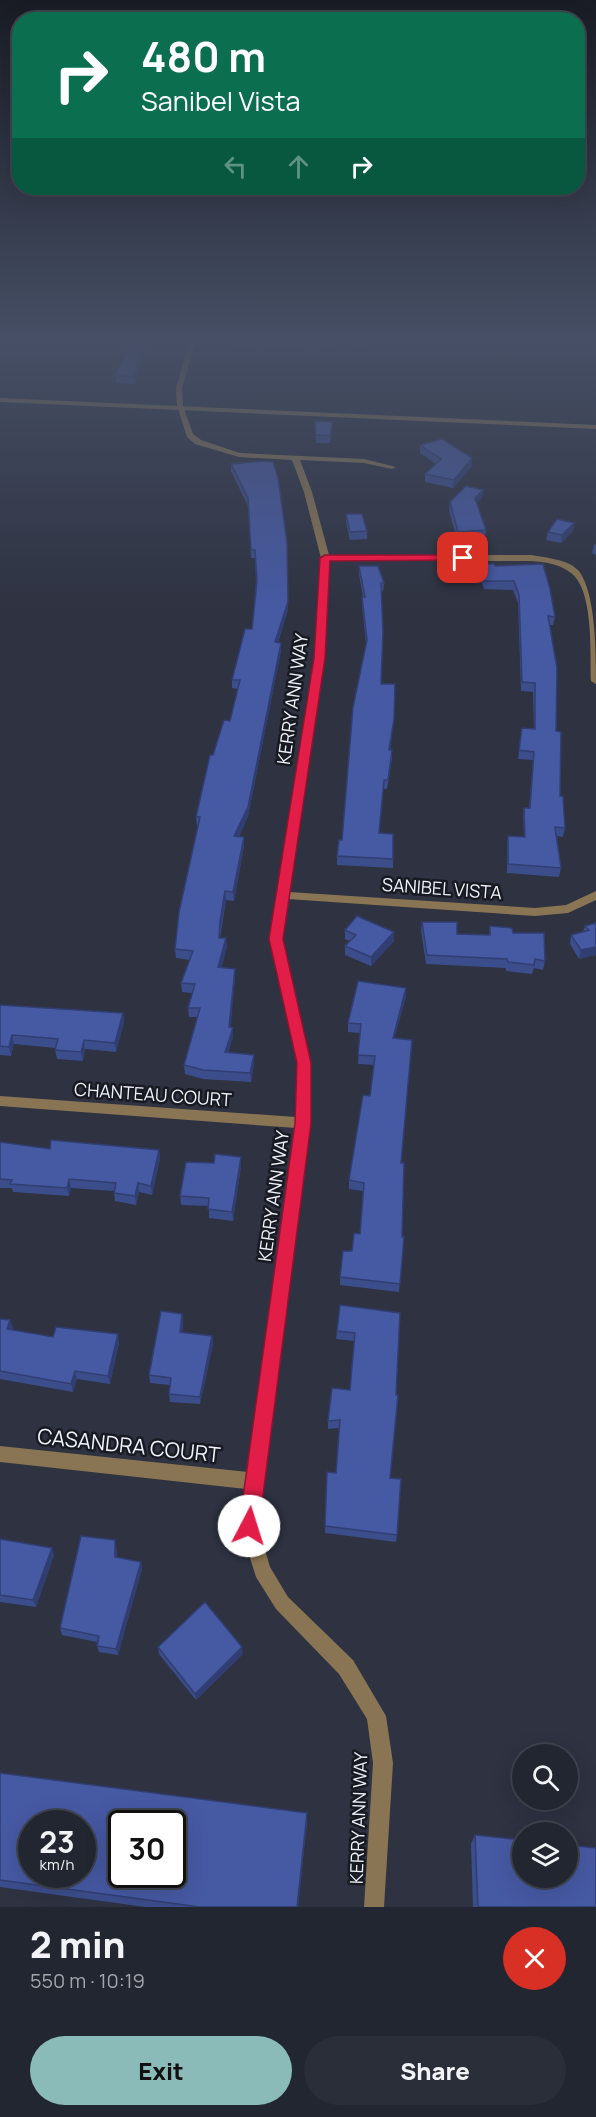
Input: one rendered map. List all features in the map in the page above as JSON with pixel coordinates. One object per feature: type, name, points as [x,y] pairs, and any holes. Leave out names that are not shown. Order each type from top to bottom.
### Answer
[{"type":"street","points":[[189,432],[190,435],[208,446],[239,455],[364,460],[392,467]]},
{"type":"street","name":"KERRY ANN WAY","points":[[295,457],[308,492],[325,558],[320,658],[276,939],[304,1063],[303,1123],[253,1481],[249,1526],[262,1571],[282,1603],[346,1667],[376,1716],[383,1763],[374,1907]]},
{"type":"street","points":[[325,558],[531,558],[563,565],[576,572],[588,591],[596,681]]},
{"type":"street","name":"SANIBEL VISTA","points":[[282,895],[535,912],[568,909],[596,895]]},
{"type":"street","name":"CHANTEAU COURT","points":[[0,1101],[303,1123]]},
{"type":"street","name":"CASANDRA COURT","points":[[0,1454],[253,1481]]},
{"type":"building","points":[[316,432],[331,432],[330,436],[316,435]]},
{"type":"building","points":[[442,439],[472,458],[454,480],[425,474],[441,459],[420,445]]},
{"type":"building","points":[[273,462],[278,478],[287,542],[288,602],[275,642],[281,643],[248,807],[234,836],[244,837],[233,892],[225,891],[219,938],[226,938],[218,967],[235,969],[229,1027],[233,1028],[225,1052],[254,1055],[250,1073],[203,1070],[184,1065],[200,1008],[188,1008],[195,984],[181,983],[193,951],[175,949],[179,912],[200,817],[196,817],[210,755],[213,755],[224,720],[230,721],[240,680],[232,680],[245,629],[252,629],[257,581],[255,550],[251,550],[248,498],[231,464]]},
{"type":"building","points":[[466,486],[483,490],[475,498],[486,530],[458,532],[450,502]]},
{"type":"building","points":[[346,514],[362,514],[367,531],[350,532]]},
{"type":"building","points":[[557,519],[574,523],[562,535],[548,532]]},
{"type":"building","points":[[479,564],[494,564],[495,566],[543,564],[550,589],[555,617],[548,616],[557,668],[556,731],[561,732],[560,796],[563,796],[565,828],[555,827],[561,868],[508,864],[508,836],[525,837],[524,808],[530,808],[534,752],[519,750],[522,728],[535,729],[535,683],[522,682],[519,595],[514,581],[484,581]]},
{"type":"building","points":[[359,566],[378,566],[384,583],[381,583],[383,632],[381,684],[395,684],[394,719],[389,750],[392,750],[388,780],[384,780],[379,833],[393,834],[393,859],[337,856],[339,840],[342,840],[353,707],[367,640],[362,597],[365,597]]},
{"type":"building","points":[[357,916],[394,932],[371,957],[345,946],[356,935],[345,930]]},
{"type":"building","points":[[422,922],[457,922],[457,934],[490,935],[490,926],[512,928],[513,933],[544,933],[545,961],[535,959],[534,965],[508,962],[507,959],[427,955]]},
{"type":"building","points":[[596,923],[596,947],[581,950],[571,935],[589,930],[585,926]]},
{"type":"building","points":[[358,981],[406,988],[393,1038],[412,1040],[401,1163],[404,1163],[402,1237],[404,1237],[400,1284],[340,1277],[343,1251],[352,1251],[354,1233],[360,1234],[364,1183],[349,1180],[363,1095],[370,1096],[375,1056],[358,1055],[361,1024],[348,1023]]},
{"type":"building","points":[[0,1005],[123,1013],[115,1043],[84,1040],[81,1052],[55,1050],[58,1039],[12,1035],[9,1047],[0,1046]]},
{"type":"building","points":[[51,1140],[159,1150],[151,1186],[138,1183],[135,1196],[114,1193],[116,1183],[69,1179],[67,1188],[10,1184],[12,1180],[0,1179],[0,1142],[50,1149]]},
{"type":"building","points":[[215,1154],[241,1157],[232,1212],[208,1209],[209,1198],[180,1196],[186,1162],[214,1163]]},
{"type":"building","points":[[340,1305],[400,1313],[396,1395],[398,1395],[390,1478],[401,1479],[397,1535],[325,1526],[327,1472],[336,1473],[340,1420],[328,1421],[332,1388],[350,1390],[355,1333],[337,1331]]},
{"type":"building","points":[[161,1311],[182,1314],[180,1332],[212,1336],[200,1397],[169,1394],[171,1378],[149,1375]]},
{"type":"building","points":[[0,1319],[10,1320],[7,1329],[53,1337],[56,1327],[118,1334],[108,1376],[75,1371],[71,1384],[0,1371]]},
{"type":"building","points":[[81,1536],[115,1540],[115,1557],[141,1562],[116,1649],[97,1646],[99,1636],[60,1628]]},
{"type":"building","points":[[0,1539],[52,1548],[33,1600],[0,1595]]},
{"type":"building","points":[[205,1602],[242,1647],[195,1694],[158,1647]]},
{"type":"building","points":[[0,1773],[307,1813],[297,1907],[200,1907],[59,1888],[96,1888],[96,1810],[18,1810],[18,1882],[0,1880]]},
{"type":"building","points":[[475,1835],[512,1839],[512,1888],[578,1888],[578,1846],[596,1848],[596,1907],[478,1907]]},
{"type":"route","points":[[249,1526],[253,1481],[303,1123],[304,1063],[278,958],[276,939],[320,658],[325,558],[463,558]]}]
